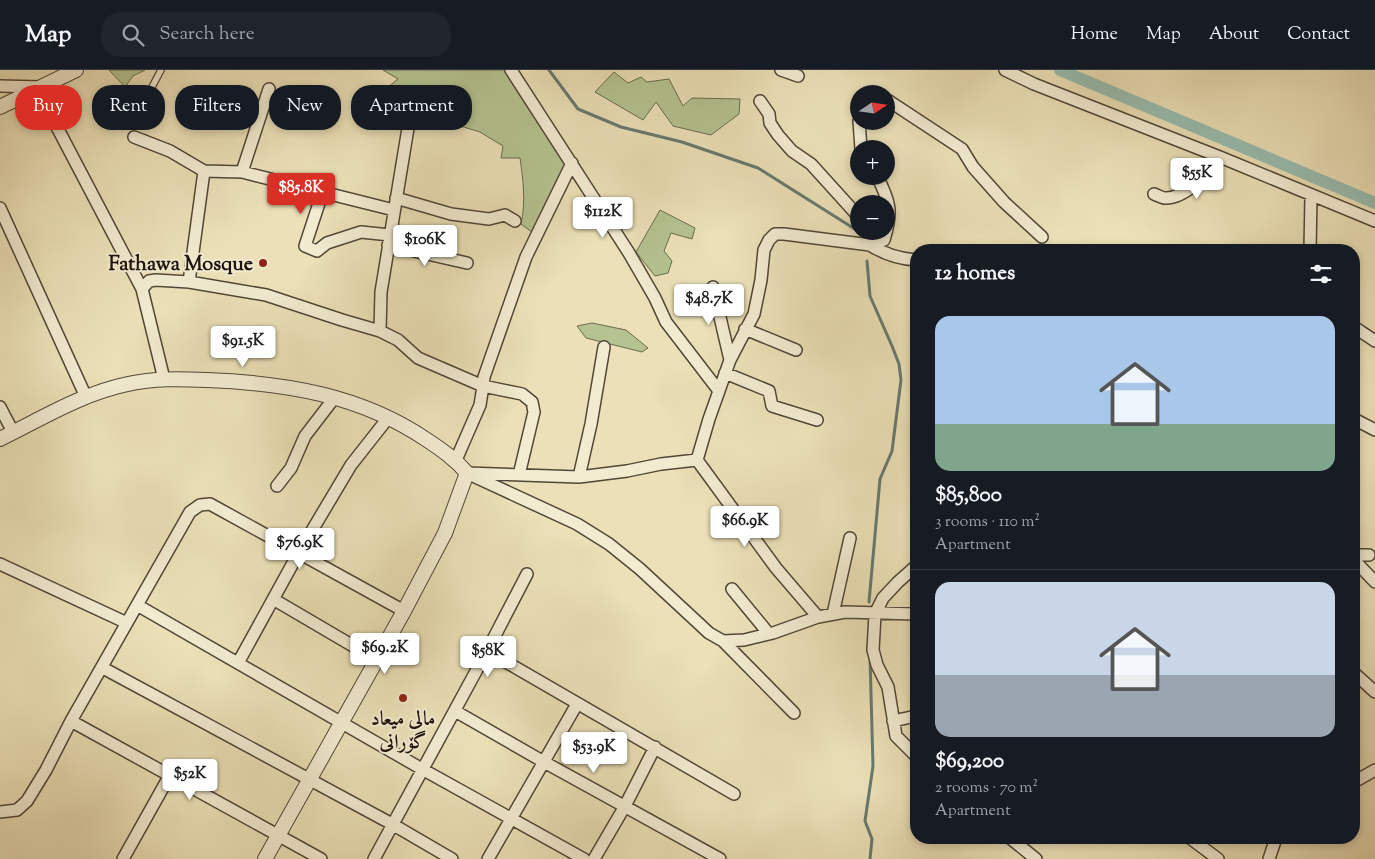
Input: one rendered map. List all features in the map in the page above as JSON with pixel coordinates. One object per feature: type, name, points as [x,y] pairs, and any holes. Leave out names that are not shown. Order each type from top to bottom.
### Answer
[{"type":"street","points":[[45,85],[76,70]]},
{"type":"street","points":[[511,70],[629,253],[655,298],[666,322],[719,391]]},
{"type":"street","points":[[781,70],[798,76]]},
{"type":"street","points":[[1005,70],[1034,84],[1220,157],[1375,221]]},
{"type":"street","points":[[0,86],[15,87]]},
{"type":"street","points":[[242,172],[269,89]]},
{"type":"street","points":[[0,107],[15,100]]},
{"type":"street","points":[[760,101],[769,114],[770,123],[778,135],[792,151],[811,164],[850,207]]},
{"type":"street","points":[[895,105],[962,149],[973,167],[1004,202],[1042,237]]},
{"type":"street","points":[[61,130],[142,288],[164,379]]},
{"type":"street","points":[[380,330],[381,292],[407,130]]},
{"type":"street","points":[[134,137],[170,151],[204,171],[242,172],[394,210]]},
{"type":"street","points":[[1154,194],[1165,198],[1180,194],[1213,168],[1220,157]]},
{"type":"street","points":[[456,460],[480,405],[484,377],[526,257],[572,163]]},
{"type":"street","points":[[189,282],[204,171]]},
{"type":"street","points":[[871,244],[884,240],[890,221],[889,204],[880,185]]},
{"type":"street","points":[[323,191],[305,246],[317,251],[327,243],[361,232],[467,263]]},
{"type":"street","points":[[1310,244],[1311,196]]},
{"type":"street","points":[[396,198],[451,214],[489,219],[506,215],[515,221]]},
{"type":"street","points":[[0,208],[86,397]]},
{"type":"street","points":[[697,460],[730,360],[754,314],[761,280],[764,250],[772,236],[776,234],[793,234],[871,244],[890,254],[910,260]]},
{"type":"street","points":[[142,288],[149,281],[156,280],[189,282],[266,295],[342,320],[380,330],[398,340],[418,358],[462,378],[483,386],[522,394],[532,402],[534,412],[518,475]]},
{"type":"street","points":[[713,287],[730,360]]},
{"type":"street","points":[[745,329],[796,350]]},
{"type":"street","points":[[1360,331],[1375,341]]},
{"type":"street","points":[[579,477],[591,424],[604,347]]},
{"type":"street","points":[[725,373],[769,391],[772,406],[817,420]]},
{"type":"street","points":[[0,439],[86,397],[127,384],[164,379],[223,381],[274,386],[305,390],[347,400],[404,424],[456,460],[467,473],[576,524],[609,544],[640,568],[709,633],[723,641],[794,713]]},
{"type":"street","points":[[277,486],[291,468],[305,436],[335,397]]},
{"type":"street","points":[[0,406],[13,432]]},
{"type":"street","points":[[238,663],[298,554],[351,465],[388,418]]},
{"type":"street","points":[[1360,421],[1375,430]]},
{"type":"street","points":[[467,473],[579,477],[697,460]]},
{"type":"street","points":[[697,460],[776,568],[818,617]]},
{"type":"street","points":[[265,859],[309,779],[343,723],[445,533],[467,473]]},
{"type":"street","points":[[0,812],[17,810],[26,801],[46,770],[71,721],[103,668],[190,512],[200,504],[210,504],[404,611]]},
{"type":"street","points":[[832,614],[850,538]]},
{"type":"street","points":[[0,564],[127,623]]},
{"type":"street","points":[[1360,566],[1375,582]]},
{"type":"street","points":[[910,571],[871,613],[873,650],[877,665],[888,687],[896,736],[910,750]]},
{"type":"street","points":[[374,859],[528,574]]},
{"type":"street","points":[[732,589],[769,634]]},
{"type":"street","points":[[273,599],[377,660]]},
{"type":"street","points":[[137,605],[422,769],[584,859]]},
{"type":"street","points":[[723,641],[744,640],[769,634],[818,617],[845,612],[910,614]]},
{"type":"street","points":[[487,651],[734,794]]},
{"type":"street","points":[[103,668],[392,824],[452,859]]},
{"type":"street","points":[[1360,678],[1375,692]]},
{"type":"street","points":[[488,859],[577,704]]},
{"type":"street","points":[[455,711],[720,859]]},
{"type":"street","points":[[893,721],[910,717]]},
{"type":"street","points":[[71,721],[321,859]]},
{"type":"street","points":[[594,859],[656,748]]},
{"type":"street","points":[[1360,779],[1375,770]]},
{"type":"street","points":[[124,859],[170,775]]},
{"type":"street","points":[[1016,844],[1031,858]]},
{"type":"street","points":[[1198,844],[1218,859]]},
{"type":"street","points":[[1269,859],[1274,844]]},
{"type":"lane","points":[[153,85],[160,70]]},
{"type":"green space","points":[[109,70],[145,70],[133,76],[126,85],[123,85]]},
{"type":"green space","points":[[383,70],[513,70],[570,160],[533,233],[521,224],[524,199],[520,158],[501,158],[503,146],[480,132],[472,130],[472,85],[391,85],[398,79]]},
{"type":"green space","points":[[614,72],[628,83],[641,77],[647,82],[669,79],[683,106],[692,98],[740,99],[739,114],[711,135],[673,126],[656,102],[643,120],[595,92]]},
{"type":"green space","points":[[660,210],[695,228],[692,239],[671,233],[664,251],[672,261],[668,273],[655,276],[636,252]]},
{"type":"green space","points":[[592,323],[626,330],[648,348],[642,352],[586,338],[577,326]]},
{"type":"waterway","points":[[549,70],[578,109],[621,127],[682,142],[758,168],[850,226]]},
{"type":"waterway","points":[[1060,70],[1375,203]]},
{"type":"waterway","points":[[867,261],[870,296],[899,364],[901,380],[892,451],[880,479],[869,602]]},
{"type":"waterway","points":[[870,657],[873,766],[865,821],[872,839],[870,859]]},
{"type":"place","name":"Fathawa Mosque","points":[[263,263]]},
{"type":"place","name":"مالی میعاد گۆرانی","points":[[403,698]]}]
